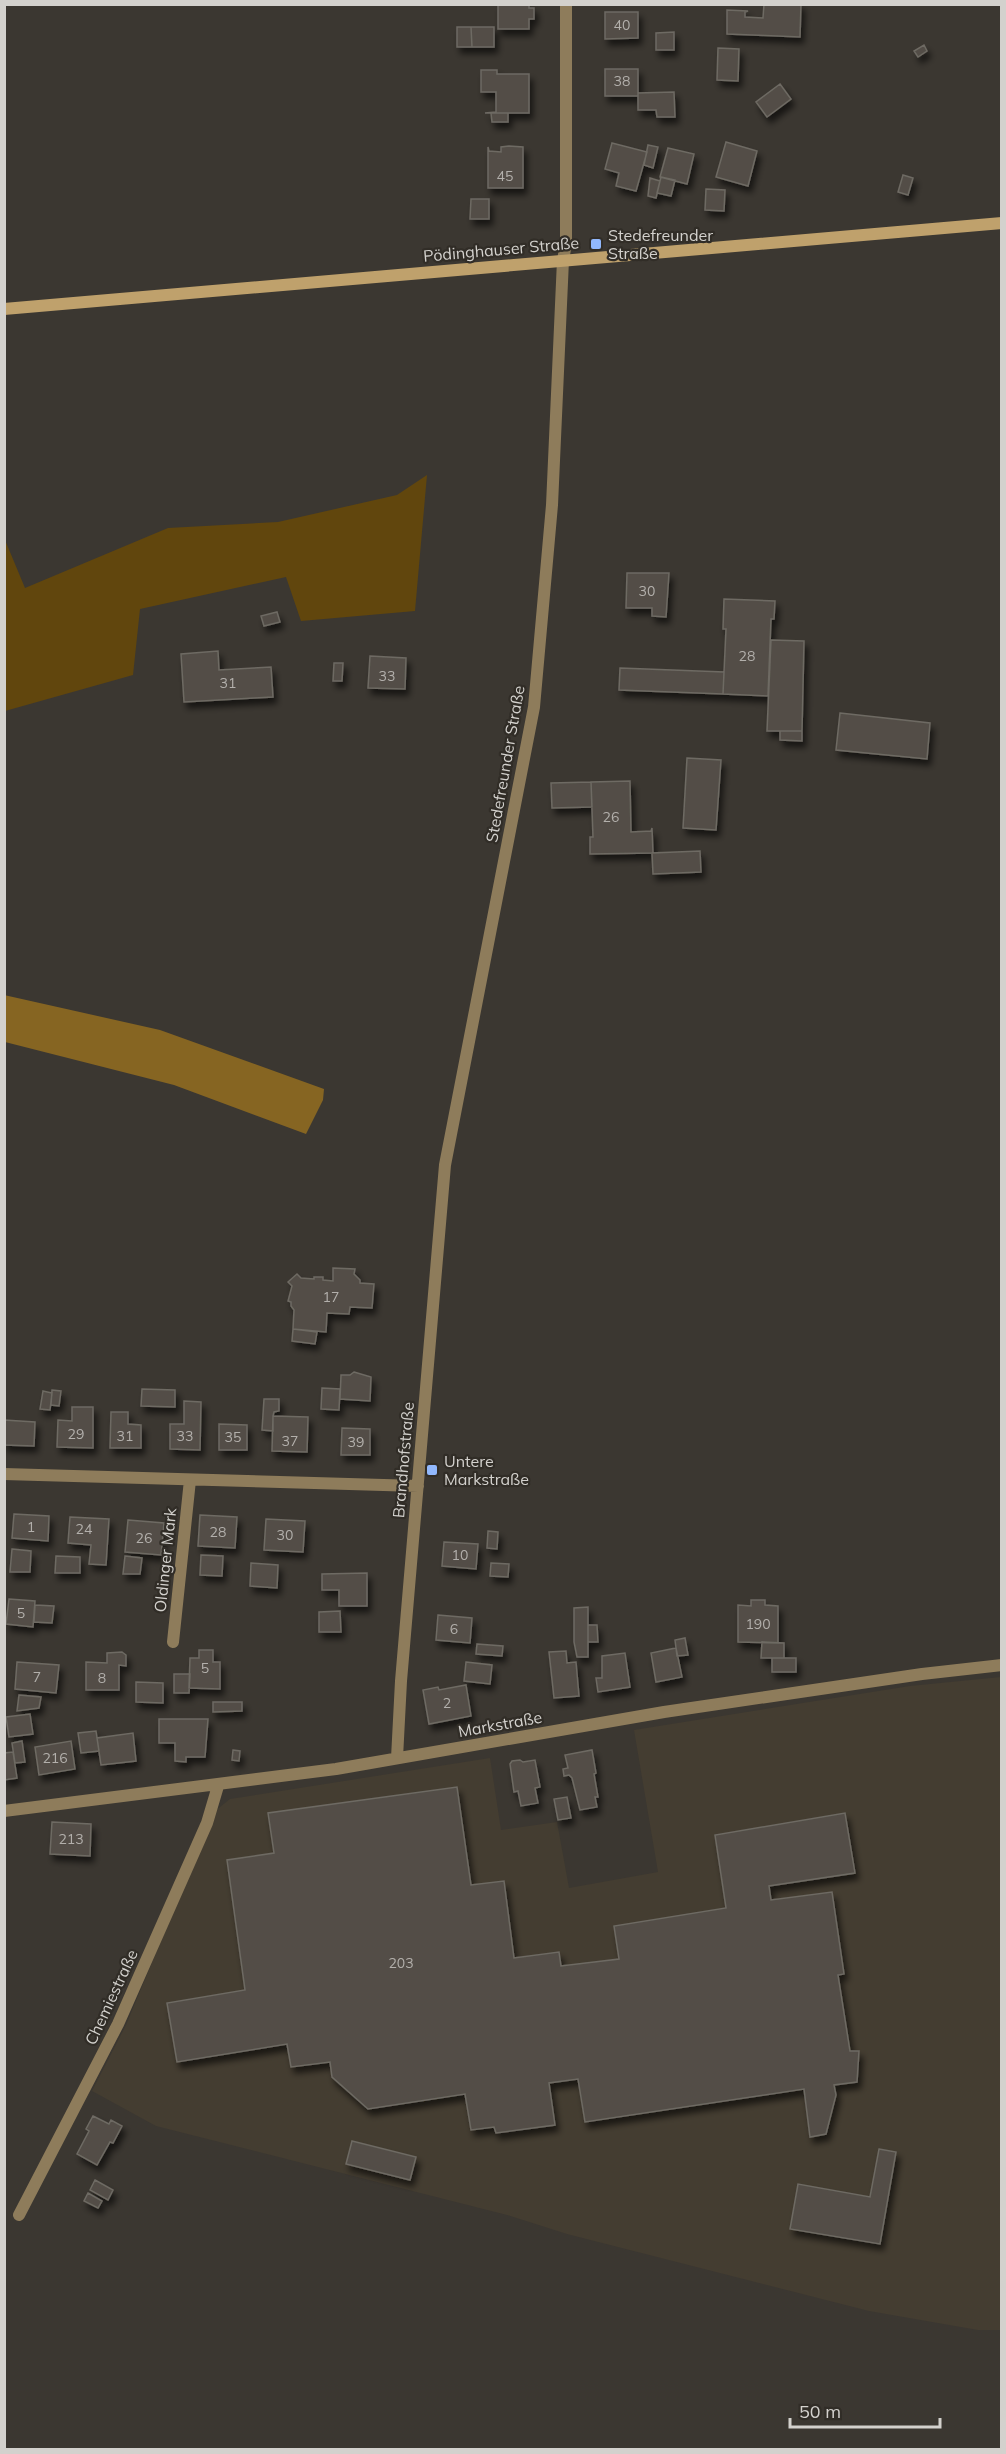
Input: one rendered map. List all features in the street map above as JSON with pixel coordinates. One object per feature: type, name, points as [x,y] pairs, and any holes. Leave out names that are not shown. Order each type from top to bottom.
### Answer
[{"type":"street","name":"Stedefreunder Straße","points":[[445,1165],[534,707],[552,505],[563,260],[566,244],[566,4]]},
{"type":"street","name":"Pödinghauser Straße","points":[[4,309],[1002,223]]},
{"type":"street","name":"Brandhofstraße","points":[[397,1758],[400,1681],[445,1165]]},
{"type":"street","points":[[4,1474],[418,1486]]},
{"type":"street","name":"Oldinger Mark","points":[[173,1642],[190,1480]]},
{"type":"street","name":"Markstraße","points":[[4,1811],[218,1786],[675,1711],[922,1674],[1002,1665]]},
{"type":"street","name":"Chemiestraße","points":[[19,2215],[118,2024],[207,1823],[218,1786]]},
{"type":"shaded area","points":[[427,475],[415,611],[301,621],[286,577],[140,609],[133,675],[5,711],[5,540],[25,588],[168,528],[278,522],[397,495]]},
{"type":"shaded area","points":[[4,995],[160,1030],[324,1089],[323,1100],[306,1134],[174,1085],[5,1042]]},
{"type":"shaded area","points":[[1001,1677],[1001,2330],[978,2330],[869,2311],[567,2234],[507,2215],[156,2126],[92,2091],[126,2025],[215,1811],[230,1799],[490,1758],[501,1830],[557,1822],[569,1888],[658,1872],[634,1730],[910,1686]]},
{"type":"building","points":[[498,4],[529,4],[529,8],[534,8],[534,19],[529,19],[529,29],[498,29]]},
{"type":"building","points":[[764,4],[801,4],[800,37],[727,34],[727,10],[748,11],[745,12],[745,17],[763,18]]},
{"type":"building","points":[[605,12],[638,12],[638,38],[605,39]]},
{"type":"building","points":[[457,27],[471,27],[472,47],[457,47]]},
{"type":"building","points":[[471,27],[494,27],[494,47],[472,47]]},
{"type":"building","points":[[674,32],[674,50],[656,50],[656,33]]},
{"type":"building","points":[[924,45],[927,51],[918,57],[914,51]]},
{"type":"building","points":[[718,48],[739,49],[738,81],[717,80]]},
{"type":"building","points":[[605,69],[638,69],[638,96],[605,96]]},
{"type":"building","points":[[481,70],[497,70],[497,74],[529,74],[529,113],[485,113],[496,112],[496,92],[481,92]]},
{"type":"building","points":[[780,84],[791,99],[767,117],[756,102]]},
{"type":"building","points":[[674,92],[675,117],[657,117],[656,110],[638,110],[638,93]]},
{"type":"building","points":[[491,113],[508,113],[508,122],[492,122]]},
{"type":"building","points":[[726,142],[757,151],[748,186],[716,177]]},
{"type":"building","points":[[612,143],[647,152],[636,191],[616,186],[619,173],[605,169]]},
{"type":"building","points":[[648,145],[658,147],[653,168],[644,165]]},
{"type":"building","points":[[488,147],[489,151],[501,152],[501,147],[523,147],[523,188],[488,188]]},
{"type":"building","points":[[668,148],[694,154],[687,184],[660,177]]},
{"type":"building","points":[[903,175],[913,178],[908,195],[898,192]]},
{"type":"building","points":[[661,177],[675,180],[671,196],[657,193]]},
{"type":"building","points":[[650,178],[660,181],[656,198],[648,196]]},
{"type":"building","points":[[706,189],[725,190],[724,211],[705,210]]},
{"type":"building","points":[[471,199],[489,199],[489,219],[470,219]]},
{"type":"building","points":[[627,573],[669,573],[666,617],[652,616],[652,608],[626,608]]},
{"type":"building","points":[[724,599],[775,601],[774,619],[771,619],[768,696],[723,694],[726,629],[723,629]]},
{"type":"building","points":[[277,612],[280,622],[264,626],[261,616]]},
{"type":"building","points":[[771,640],[804,641],[802,731],[767,731]]},
{"type":"building","points":[[218,651],[219,670],[271,667],[273,697],[184,702],[181,654]]},
{"type":"building","points":[[370,656],[406,658],[405,689],[368,688]]},
{"type":"building","points":[[334,663],[343,663],[342,681],[333,681]]},
{"type":"building","points":[[620,668],[724,672],[723,694],[619,690]]},
{"type":"building","points":[[840,713],[930,723],[927,759],[836,750]]},
{"type":"building","points":[[780,731],[802,731],[802,741],[780,740]]},
{"type":"building","points":[[687,758],[721,760],[716,830],[683,828]]},
{"type":"building","points":[[630,781],[631,832],[651,831],[652,828],[653,853],[590,854],[590,837],[593,837],[591,782]]},
{"type":"building","points":[[591,782],[592,807],[552,808],[551,783]]},
{"type":"building","points":[[700,851],[701,872],[653,874],[652,853]]},
{"type":"building","points":[[333,1268],[355,1269],[354,1274],[360,1283],[374,1284],[372,1308],[350,1307],[349,1314],[327,1313],[326,1332],[293,1329],[294,1310],[291,1302],[288,1301],[292,1286],[288,1282],[297,1274],[301,1278],[323,1277],[323,1280],[333,1281]]},
{"type":"building","points":[[293,1329],[317,1332],[315,1344],[292,1341]]},
{"type":"building","points":[[354,1372],[371,1377],[370,1401],[340,1399],[341,1375],[350,1375]]},
{"type":"building","points":[[322,1388],[340,1389],[339,1410],[321,1409]]},
{"type":"building","points":[[142,1389],[175,1390],[175,1407],[141,1406]]},
{"type":"building","points":[[52,1390],[61,1391],[59,1406],[51,1405]]},
{"type":"building","points":[[43,1391],[52,1393],[50,1410],[40,1409]]},
{"type":"building","points":[[264,1399],[279,1399],[279,1411],[274,1412],[273,1416],[273,1431],[262,1430]]},
{"type":"building","points":[[184,1401],[201,1402],[200,1450],[170,1449],[170,1424],[184,1424]]},
{"type":"building","points":[[72,1407],[93,1407],[93,1448],[57,1447],[58,1420],[72,1421]]},
{"type":"building","points":[[111,1412],[128,1412],[128,1424],[141,1425],[141,1448],[110,1448]]},
{"type":"building","points":[[273,1416],[308,1417],[307,1452],[272,1451]]},
{"type":"building","points":[[4,1420],[35,1422],[34,1446],[4,1445]]},
{"type":"building","points":[[219,1424],[247,1425],[247,1450],[219,1450]]},
{"type":"building","points":[[342,1428],[370,1429],[370,1455],[341,1455]]},
{"type":"building","points":[[14,1514],[49,1516],[48,1541],[12,1538]]},
{"type":"building","points":[[200,1515],[237,1517],[235,1548],[198,1546]]},
{"type":"building","points":[[70,1517],[109,1519],[106,1565],[89,1564],[91,1545],[68,1543]]},
{"type":"building","points":[[266,1519],[305,1521],[303,1552],[264,1550]]},
{"type":"building","points":[[128,1520],[164,1523],[161,1555],[125,1552]]},
{"type":"building","points":[[488,1531],[498,1532],[497,1549],[487,1548]]},
{"type":"building","points":[[444,1542],[478,1544],[476,1569],[442,1566]]},
{"type":"building","points":[[12,1549],[31,1551],[30,1572],[10,1572]]},
{"type":"building","points":[[201,1555],[223,1556],[222,1576],[200,1575]]},
{"type":"building","points":[[56,1556],[80,1557],[80,1573],[55,1573]]},
{"type":"building","points":[[125,1556],[142,1558],[140,1574],[123,1574]]},
{"type":"building","points":[[251,1563],[278,1565],[277,1588],[250,1586]]},
{"type":"building","points":[[491,1563],[509,1564],[508,1577],[490,1576]]},
{"type":"building","points":[[367,1573],[367,1606],[339,1606],[339,1590],[322,1590],[322,1574]]},
{"type":"building","points":[[9,1599],[35,1601],[33,1627],[6,1624]]},
{"type":"building","points":[[751,1600],[765,1600],[765,1605],[778,1606],[778,1643],[738,1642],[738,1605],[751,1606]]},
{"type":"building","points":[[35,1605],[54,1606],[52,1623],[34,1622]]},
{"type":"building","points":[[588,1607],[588,1657],[577,1657],[574,1642],[574,1608]]},
{"type":"building","points":[[340,1611],[341,1632],[319,1632],[319,1612]]},
{"type":"building","points":[[438,1615],[472,1618],[470,1643],[436,1640]]},
{"type":"building","points":[[588,1625],[597,1625],[598,1642],[588,1642]]},
{"type":"building","points":[[685,1638],[688,1655],[677,1656],[675,1640]]},
{"type":"building","points":[[762,1642],[784,1643],[784,1658],[761,1658]]},
{"type":"building","points":[[477,1644],[503,1646],[502,1656],[476,1654]]},
{"type":"building","points":[[676,1648],[682,1677],[656,1682],[651,1653]]},
{"type":"building","points":[[199,1650],[213,1650],[213,1662],[220,1662],[220,1689],[189,1688],[190,1658],[199,1658]]},
{"type":"building","points":[[566,1651],[567,1663],[576,1662],[579,1696],[554,1698],[549,1652]]},
{"type":"building","points":[[122,1652],[126,1655],[126,1666],[119,1665],[119,1690],[86,1690],[86,1662],[107,1663],[107,1653]]},
{"type":"building","points":[[625,1653],[630,1687],[598,1692],[596,1678],[602,1678],[602,1656]]},
{"type":"building","points":[[772,1658],[796,1658],[796,1672],[772,1672]]},
{"type":"building","points":[[17,1662],[59,1665],[56,1693],[15,1689]]},
{"type":"building","points":[[466,1662],[492,1665],[490,1684],[464,1681]]},
{"type":"building","points":[[174,1674],[190,1674],[189,1693],[174,1693]]},
{"type":"building","points":[[136,1682],[163,1683],[163,1703],[136,1702]]},
{"type":"building","points":[[466,1685],[471,1716],[429,1724],[423,1690],[438,1687],[439,1690]]},
{"type":"building","points":[[19,1695],[41,1697],[39,1708],[17,1711]]},
{"type":"building","points":[[213,1702],[242,1702],[242,1711],[213,1712]]},
{"type":"building","points":[[30,1714],[33,1734],[9,1737],[6,1717]]},
{"type":"building","points":[[159,1719],[208,1719],[205,1757],[186,1757],[186,1762],[175,1761],[175,1743],[159,1743]]},
{"type":"building","points":[[96,1731],[99,1751],[81,1753],[78,1733]]},
{"type":"building","points":[[133,1733],[136,1761],[101,1765],[97,1738]]},
{"type":"building","points":[[22,1741],[25,1762],[15,1763],[12,1743]]},
{"type":"building","points":[[71,1741],[75,1769],[39,1775],[35,1747]]},
{"type":"building","points":[[233,1750],[240,1751],[239,1761],[232,1760]]},
{"type":"building","points":[[592,1750],[596,1773],[594,1774],[598,1797],[595,1797],[597,1807],[580,1810],[572,1778],[569,1775],[564,1776],[563,1769],[568,1768],[565,1755]]},
{"type":"building","points":[[13,1752],[17,1778],[4,1780],[4,1753]]},
{"type":"building","points":[[535,1760],[540,1787],[535,1788],[538,1803],[521,1806],[518,1791],[514,1792],[510,1764],[512,1761],[523,1762]]},
{"type":"building","points":[[457,1787],[471,1885],[504,1881],[514,1958],[559,1952],[561,1966],[619,1959],[614,1926],[726,1908],[715,1835],[845,1813],[855,1873],[769,1886],[771,1900],[832,1892],[844,1974],[838,1975],[850,2051],[859,2051],[857,2082],[834,2085],[836,2095],[826,2134],[810,2137],[804,2089],[585,2122],[578,2079],[549,2083],[555,2125],[496,2133],[494,2127],[471,2130],[465,2094],[368,2109],[332,2077],[330,2062],[291,2067],[287,2044],[177,2062],[167,2003],[245,1990],[227,1860],[274,1853],[268,1813]]},
{"type":"building","points":[[567,1797],[571,1818],[558,1820],[554,1799]]},
{"type":"building","points":[[52,1822],[91,1824],[90,1856],[50,1854]]},
{"type":"building","points":[[93,2116],[109,2124],[111,2120],[122,2126],[97,2165],[77,2154],[89,2131],[86,2129]]},
{"type":"building","points":[[352,2141],[416,2157],[410,2180],[346,2164]]},
{"type":"building","points":[[879,2149],[896,2152],[880,2244],[790,2229],[798,2184],[870,2197]]},
{"type":"building","points":[[95,2180],[113,2190],[108,2200],[90,2190]]},
{"type":"building","points":[[88,2193],[102,2201],[98,2208],[84,2201]]},
{"type":"place","name":"Stedefreunder Straße","points":[[596,244]]},
{"type":"place","name":"Untere Markstraße","points":[[432,1470]]}]
